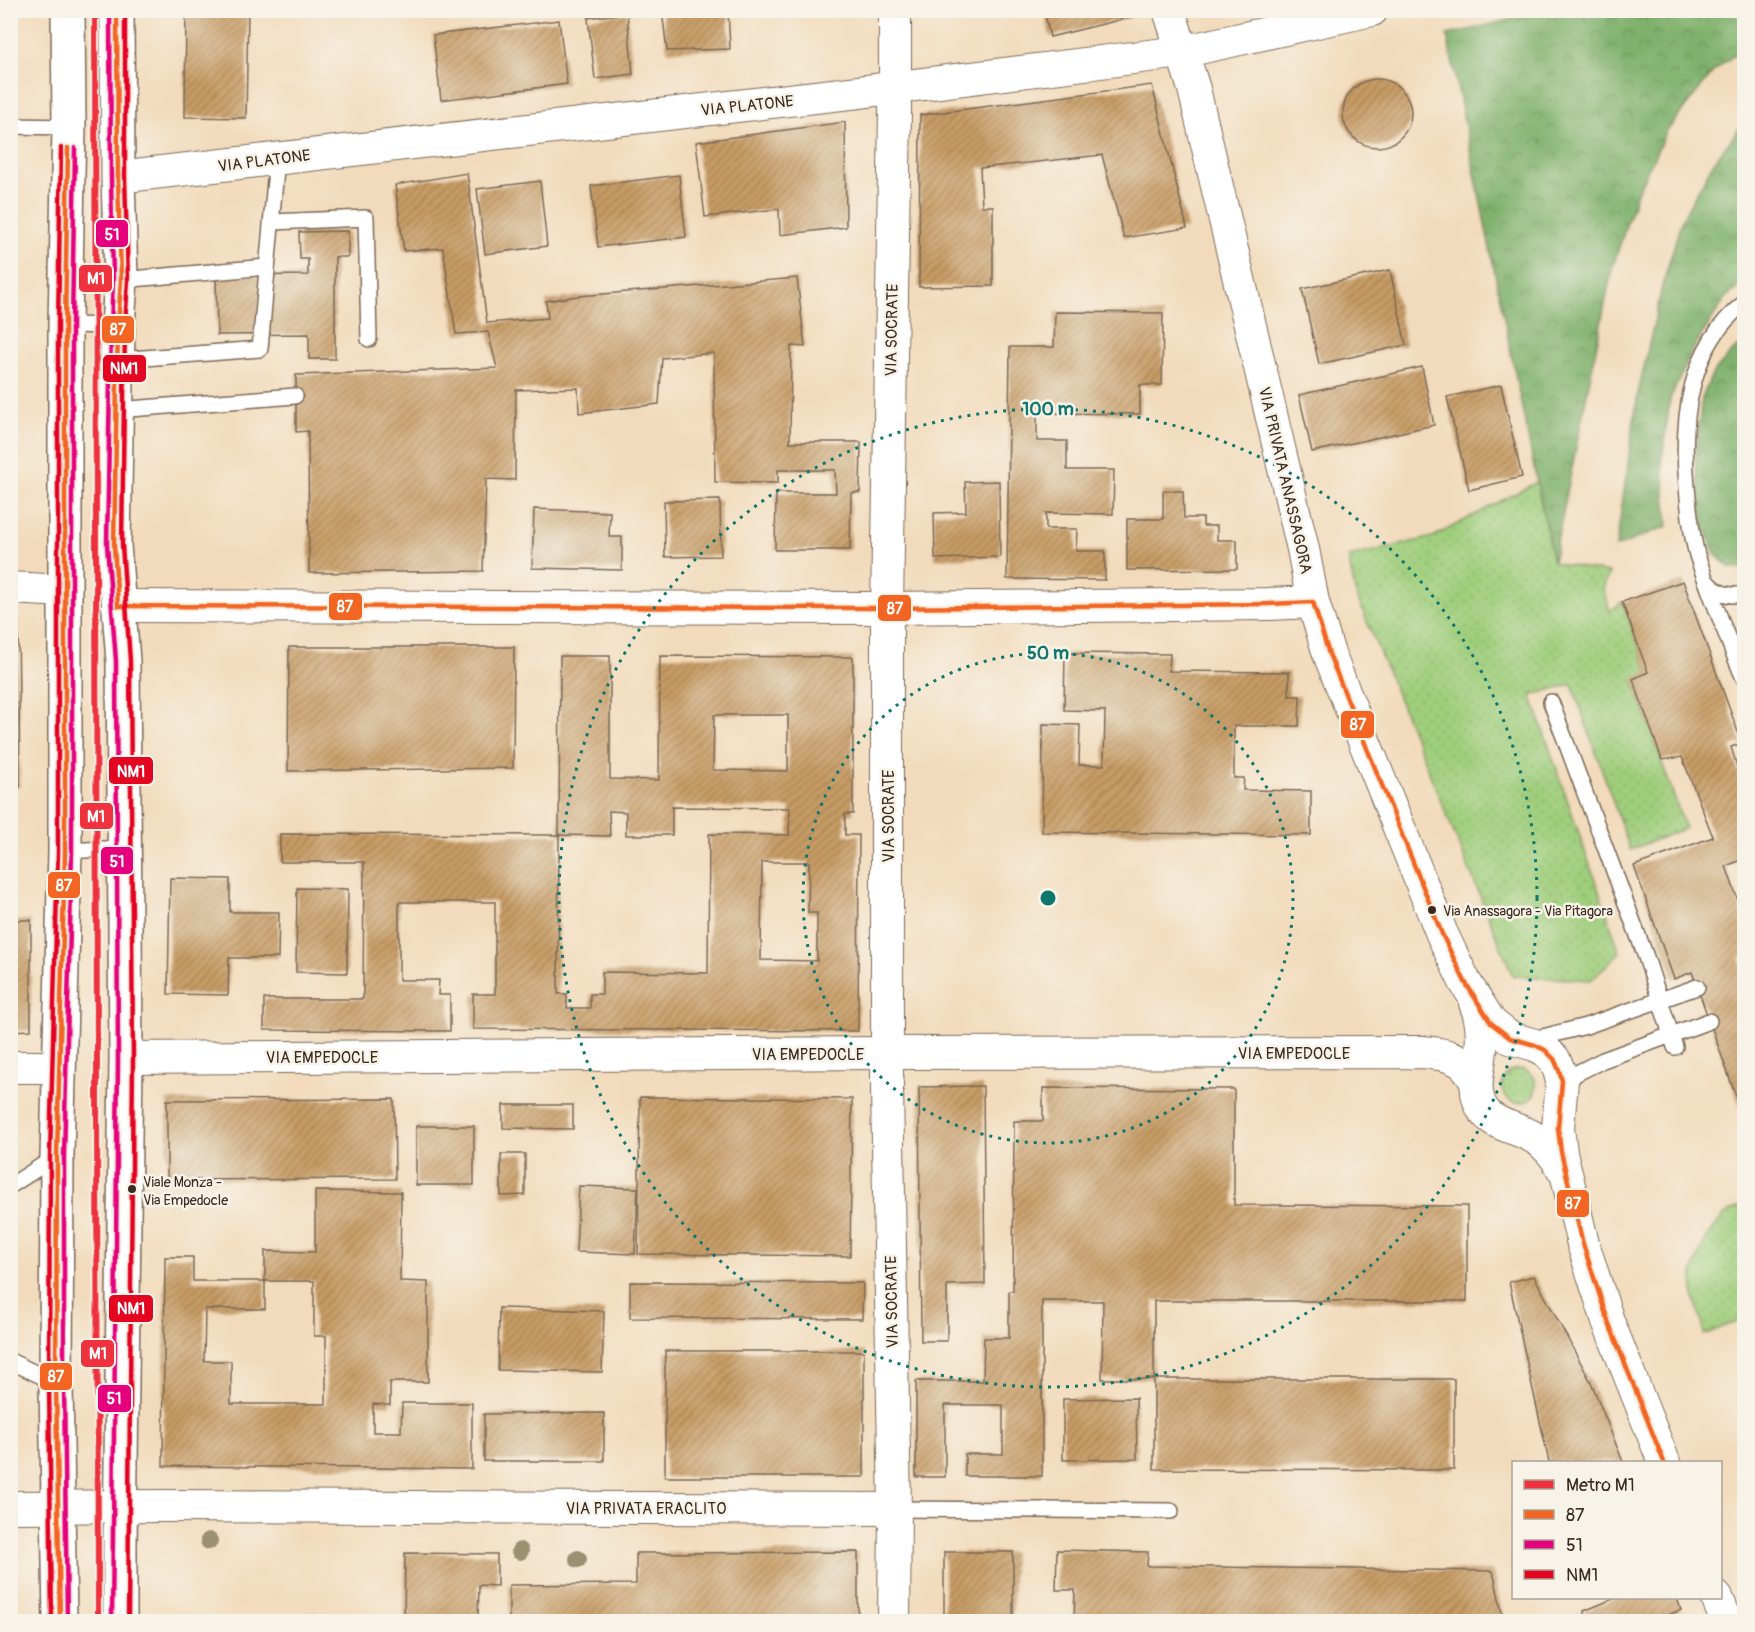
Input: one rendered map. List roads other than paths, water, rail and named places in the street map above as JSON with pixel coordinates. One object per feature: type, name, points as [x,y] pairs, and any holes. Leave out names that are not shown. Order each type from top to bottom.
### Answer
[{"type":"main road","points":[[60,1622],[56,1383],[57,1155],[65,851],[65,325],[69,127],[68,10]]},
{"type":"main road","points":[[117,10],[121,280],[114,545],[123,661],[126,1058],[120,1622]]},
{"type":"main road","points":[[65,591],[118,606]]},
{"type":"street","name":"VIA SOCRATE","points":[[894,1622],[895,1509],[887,1090],[887,608],[895,10]]},
{"type":"street","name":"VIA PRIVATA ANASSAGORA","points":[[1169,10],[1194,89],[1313,602],[1326,645],[1442,934],[1477,1008],[1481,1027],[1477,1096],[1483,1109],[1491,1118],[1545,1145],[1566,1176]]},
{"type":"street","name":"VIA PLATONE","points":[[118,177],[895,88],[1181,52],[1372,10]]},
{"type":"street","points":[[10,588],[65,591]]},
{"type":"street","points":[[118,606],[887,608],[1313,602]]},
{"type":"street","name":"VIA PRIVATA ANASSAGORA","points":[[1471,994],[1491,1023],[1510,1038],[1545,1050],[1554,1059],[1559,1070],[1562,1081],[1558,1128],[1566,1176],[1608,1322],[1664,1461]]},
{"type":"street","points":[[1477,1077],[1485,1058],[1495,1049],[1507,1043],[1522,1042]]},
{"type":"street","name":"VIA EMPEDOCLE","points":[[126,1058],[1423,1052],[1451,1056],[1477,1077]]},
{"type":"street","points":[[10,1067],[60,1067]]},
{"type":"street","points":[[1502,1125],[1521,1128],[1538,1124],[1552,1112],[1561,1095]]},
{"type":"street","name":"VIA PRIVATA ERACLITO","points":[[10,1507],[895,1509]]},
{"type":"street","points":[[1717,1599],[1727,1622]]},
{"type":"lane","points":[[10,126],[69,127]]},
{"type":"lane","points":[[118,360],[260,349],[277,158]]},
{"type":"lane","points":[[272,222],[366,218],[369,339]]},
{"type":"lane","points":[[121,280],[267,267]]},
{"type":"lane","points":[[1744,303],[1719,329],[1702,358],[1692,387],[1685,424],[1684,460],[1691,528],[1697,556],[1744,678]]},
{"type":"lane","points":[[65,325],[118,326]]},
{"type":"lane","points":[[117,410],[295,396]]},
{"type":"lane","points":[[1706,580],[1714,590],[1726,595],[1744,594]]},
{"type":"lane","points":[[1551,702],[1646,957],[1673,1041]]},
{"type":"lane","points":[[65,851],[124,848]]},
{"type":"lane","points":[[1522,1042],[1586,1026],[1697,987]]},
{"type":"lane","points":[[1561,1095],[1575,1074],[1603,1060],[1673,1041],[1709,1021]]},
{"type":"lane","points":[[10,1186],[57,1155]]},
{"type":"lane","points":[[10,1361],[56,1383]]},
{"type":"lane","name":"VIA PRIVATA ERACLITO","points":[[895,1509],[1171,1510]]},
{"type":"metro line","name":"M1","points":[[95,10],[98,1622]]},
{"type":"place","name":"Via Anassagora - Via Pitagora","points":[[1432,910]]},
{"type":"place","name":"Viale Monza - Via Empedocle","points":[[132,1189]]}]
